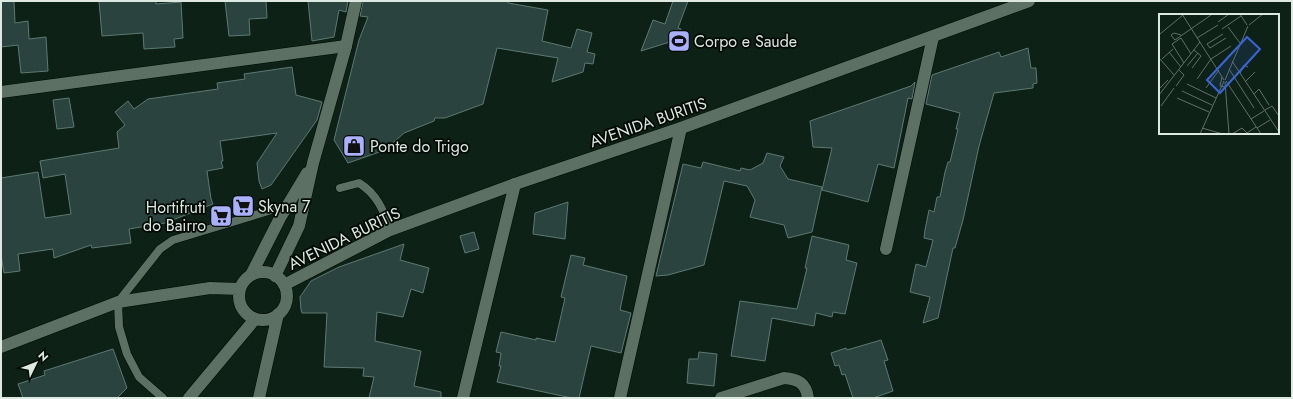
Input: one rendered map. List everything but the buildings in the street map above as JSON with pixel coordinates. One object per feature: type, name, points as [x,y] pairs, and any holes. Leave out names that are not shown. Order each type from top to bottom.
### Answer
[{"type":"street","points":[[275,276],[299,226],[313,163],[346,46],[356,1]]},
{"type":"street","name":"AVENIDA BURITIS","points":[[284,285],[390,230],[515,184],[681,128],[1029,1]]},
{"type":"street","points":[[886,249],[933,37]]},
{"type":"street","points":[[1,92],[346,46]]},
{"type":"street","points":[[620,398],[681,128]]},
{"type":"street","points":[[251,275],[263,272],[269,273],[275,276],[284,285],[286,301],[278,314],[271,319],[255,319],[247,314],[241,307],[239,298],[240,289],[244,281],[251,275],[288,205],[313,163]]},
{"type":"street","points":[[463,398],[515,184]]},
{"type":"street","points":[[1,347],[118,302],[210,288],[240,289]]},
{"type":"street","points":[[259,398],[278,314]]},
{"type":"street","points":[[188,398],[255,319]]},
{"type":"street","points":[[721,398],[784,378],[794,378],[803,385],[808,398]]},
{"type":"lane","points":[[340,188],[359,183],[368,188],[383,209],[390,230]]},
{"type":"lane","points":[[163,398],[139,377],[127,354],[119,327],[118,302],[160,249],[173,240],[288,205]]},
{"type":"place","name":"Corpo e Saude","points":[[679,41]]},
{"type":"place","name":"Ponte do Trigo","points":[[354,146]]},
{"type":"place","name":"Skyna 7","points":[[243,206]]},
{"type":"place","name":"Hortifruti do Bairro","points":[[221,216]]}]
